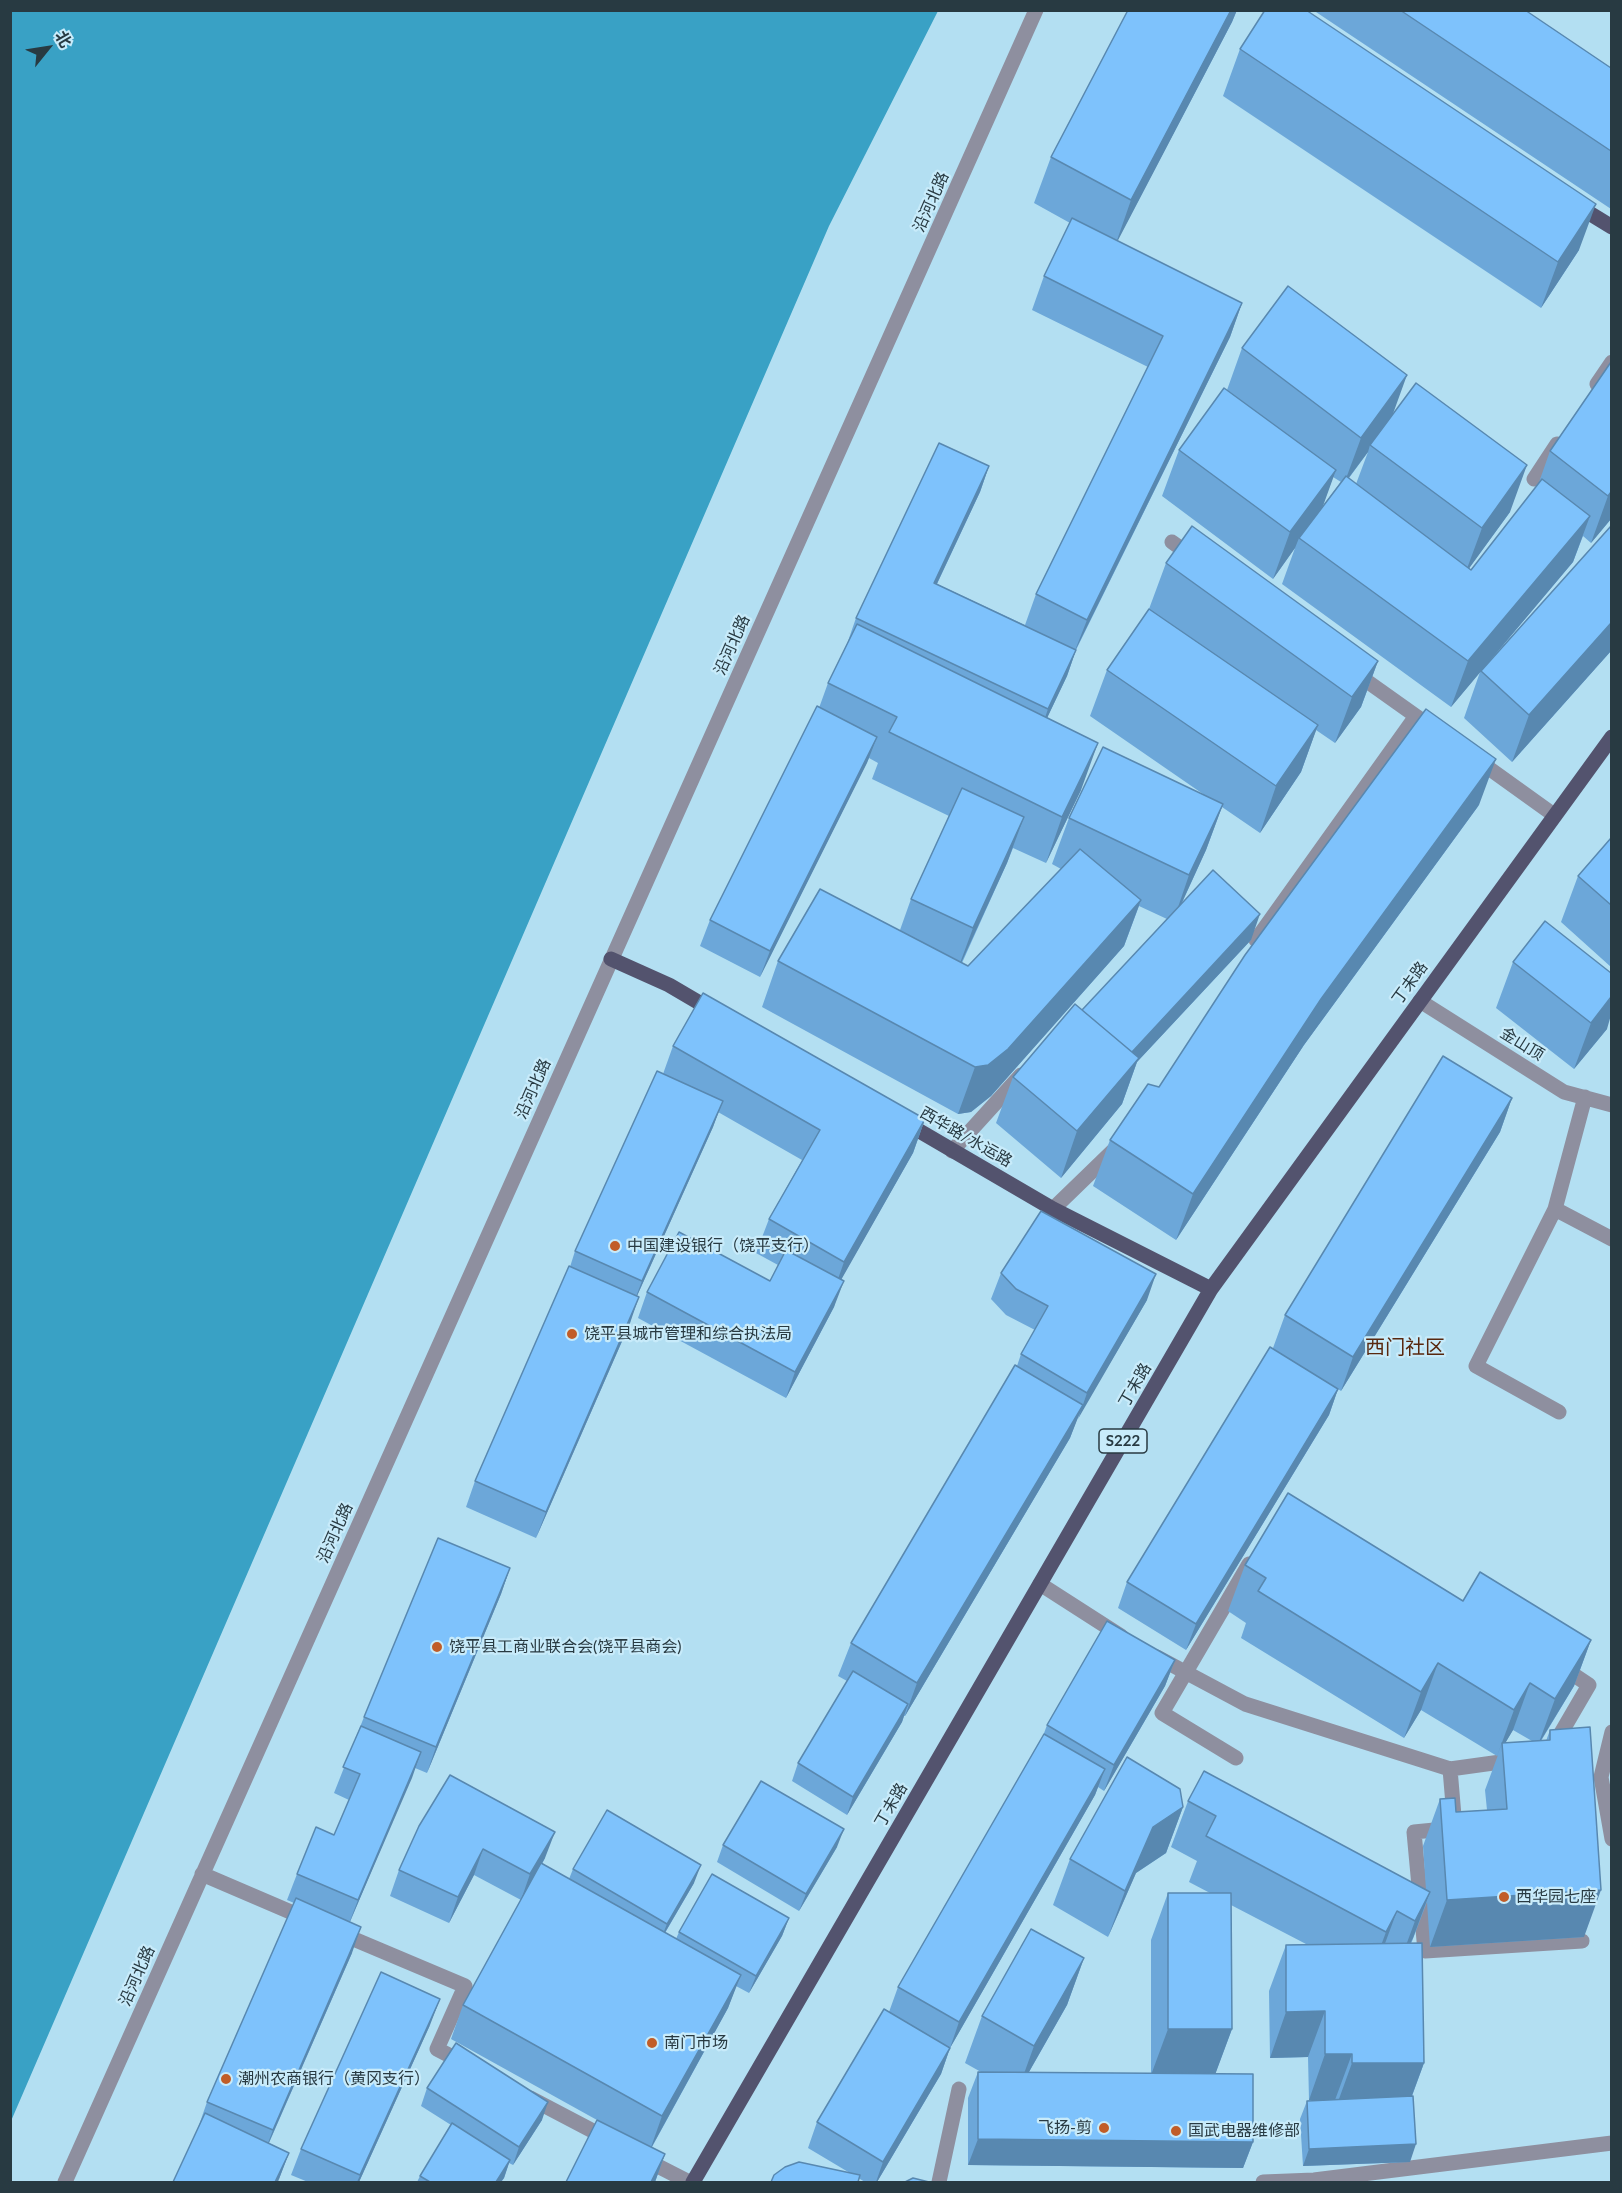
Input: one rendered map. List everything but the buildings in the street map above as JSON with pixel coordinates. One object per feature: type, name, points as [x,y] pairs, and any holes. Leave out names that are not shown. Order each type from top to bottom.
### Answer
[{"type":"main road","points":[[1561,195],[1611,227]]},
{"type":"main road","name":"丁未路","points":[[691,2182],[1211,1289],[1611,737]]},
{"type":"main road","points":[[611,959],[669,985],[730,1020]]},
{"type":"main road","name":"西华路/水运路","points":[[892,1115],[1053,1209],[1211,1289]]},
{"type":"street","name":"沿河北路","points":[[65,2182],[1036,10]]},
{"type":"street","points":[[1590,394],[1611,362]]},
{"type":"street","points":[[1534,479],[1566,431]]},
{"type":"street","points":[[1172,542],[1201,563]]},
{"type":"street","points":[[1338,660],[1434,729]]},
{"type":"street","points":[[1248,952],[1416,716]]},
{"type":"street","points":[[1461,748],[1554,815]]},
{"type":"street","name":"金山顶","points":[[1420,1001],[1564,1092],[1611,1105]]},
{"type":"street","points":[[952,1151],[1032,1064]]},
{"type":"street","points":[[1560,1412],[1476,1366],[1555,1209],[1585,1097]]},
{"type":"street","points":[[1053,1209],[1128,1136]]},
{"type":"street","points":[[1555,1209],[1611,1239]]},
{"type":"street","points":[[1236,1758],[1162,1713],[1255,1553]]},
{"type":"street","points":[[1040,1584],[1185,1674],[1245,1704],[1450,1769],[1526,1758]]},
{"type":"street","points":[[1548,1755],[1589,1685],[1552,1660]]},
{"type":"street","points":[[1611,1732],[1601,1777],[1611,1839]]},
{"type":"street","points":[[1450,1769],[1455,1828],[1414,1832],[1425,1951],[1582,1941]]},
{"type":"street","points":[[202,1874],[465,1986],[437,2049],[479,2071]]},
{"type":"street","points":[[939,2182],[959,2089]]},
{"type":"street","points":[[521,2093],[691,2182]]},
{"type":"street","points":[[1263,2182],[1314,2180],[1611,2143]]},
{"type":"water","points":[[11,10],[938,11],[829,226],[11,2121]]},
{"type":"place","name":"中国建设银行（饶平支行）","points":[[615,1246]]},
{"type":"place","name":"饶平县城市管理和综合执法局","points":[[572,1334]]},
{"type":"place","name":"饶平县工商业联合会(饶平县商会)","points":[[437,1647]]},
{"type":"place","name":"西华园七座","points":[[1504,1897]]},
{"type":"place","name":"南门市场","points":[[652,2043]]},
{"type":"place","name":"潮州农商银行（黄冈支行）","points":[[226,2079]]},
{"type":"place","name":"飞扬-剪","points":[[1104,2128]]},
{"type":"place","name":"国武电器维修部","points":[[1176,2131]]},
{"type":"district","name":"西门社区","points":[[1405,1348]]}]
